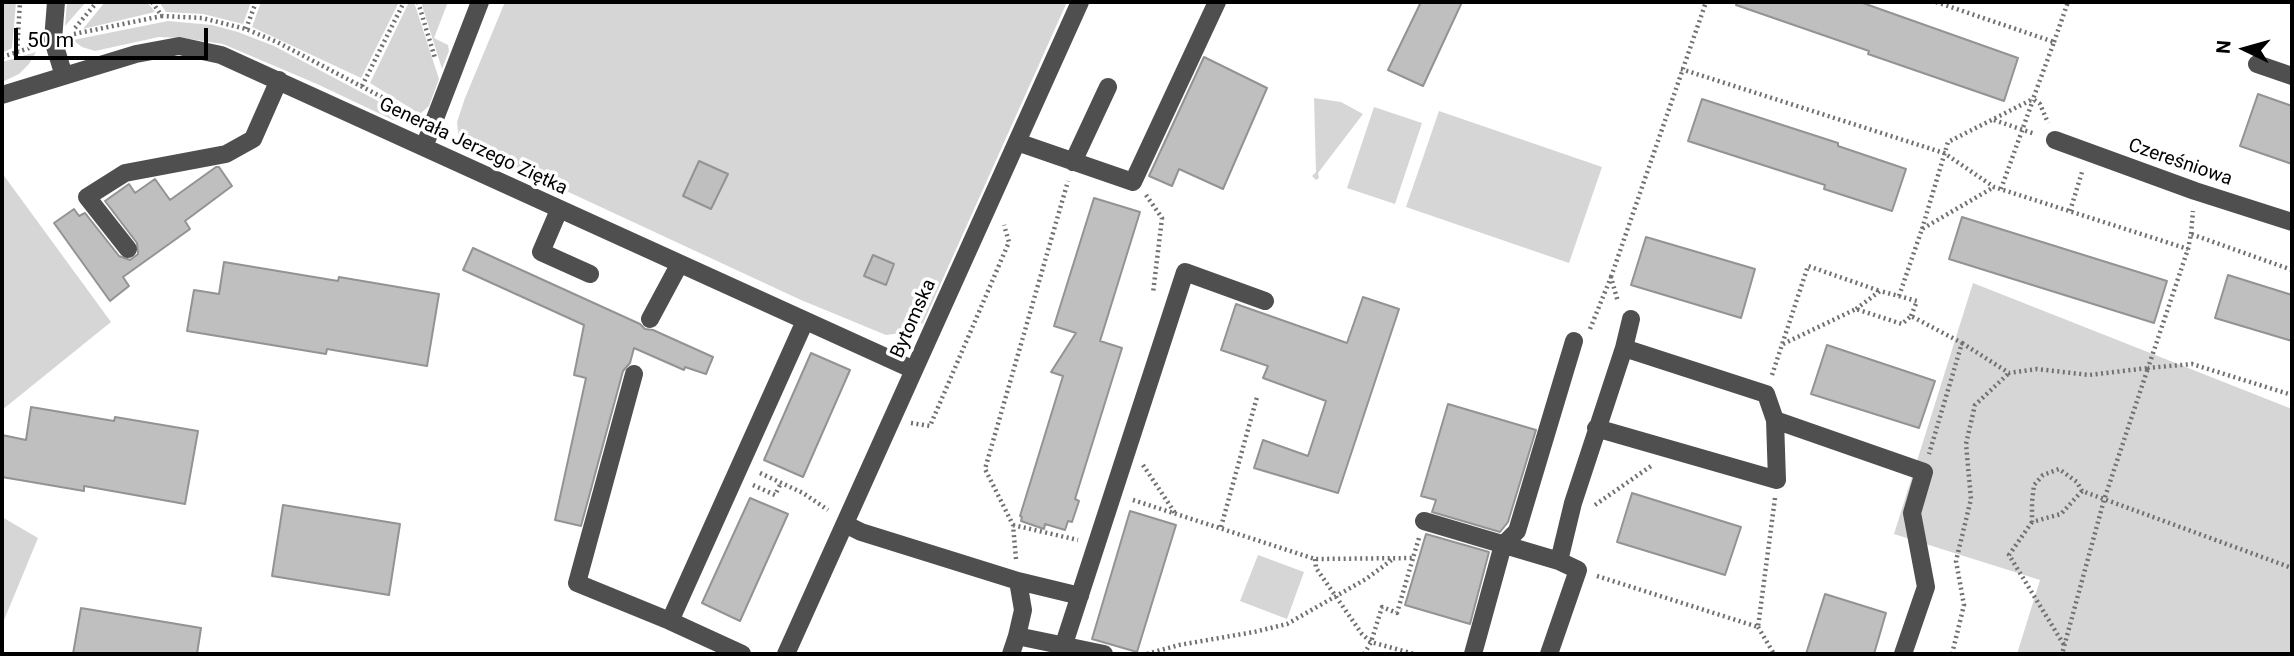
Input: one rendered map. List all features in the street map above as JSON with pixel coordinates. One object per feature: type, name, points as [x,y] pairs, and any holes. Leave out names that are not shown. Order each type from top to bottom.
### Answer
[{"type":"street","points":[[56,2],[53,40],[64,76]]},
{"type":"street","points":[[424,147],[480,2]]},
{"type":"street","name":"Bytomska","points":[[786,654],[1080,2]]},
{"type":"street","points":[[1017,142],[1133,182],[1217,2]]},
{"type":"street","name":"Generała Jerzego Ziętka","points":[[2,94],[136,54],[179,46],[221,55],[914,370]]},
{"type":"street","points":[[2257,64],[2292,76]]},
{"type":"street","points":[[128,249],[87,197],[125,173],[226,154],[253,139],[279,80]]},
{"type":"street","points":[[1073,162],[1108,87]]},
{"type":"street","name":"Czereśniowa","points":[[2055,140],[2292,222]]},
{"type":"street","points":[[559,209],[541,252],[590,274]]},
{"type":"street","points":[[650,319],[679,265]]},
{"type":"street","points":[[1064,644],[1185,272],[1265,300]]},
{"type":"street","points":[[1559,561],[1596,428],[1624,348],[1631,319]]},
{"type":"street","points":[[670,621],[805,321]]},
{"type":"street","points":[[1473,654],[1503,545],[1517,531],[1581,337]]},
{"type":"street","points":[[1596,428],[1777,480],[1775,420],[1766,394],[1624,348]]},
{"type":"street","points":[[634,374],[577,583],[742,654]]},
{"type":"street","points":[[1775,420],[1924,472],[1912,513],[1926,587],[1903,654]]},
{"type":"street","points":[[1424,521],[1559,561],[1578,570],[1549,654]]},
{"type":"street","points":[[845,524],[861,532],[1018,581],[1080,596]]},
{"type":"street","points":[[1011,654],[1023,610],[1018,581]]},
{"type":"street","points":[[1017,636],[1104,654]]},
{"type":"path","points":[[2,57],[16,52],[20,2]]},
{"type":"path","points":[[97,2],[70,35],[162,16],[202,18],[246,29],[277,42],[433,124]]},
{"type":"path","points":[[152,2],[162,16]]},
{"type":"path","points":[[246,29],[256,2]]},
{"type":"path","points":[[362,86],[404,2]]},
{"type":"path","points":[[418,2],[446,92]]},
{"type":"path","points":[[1581,337],[1611,277],[1706,2]]},
{"type":"path","points":[[1936,2],[2054,42]]},
{"type":"path","points":[[2001,189],[2068,2]]},
{"type":"path","points":[[1681,69],[1944,153],[1994,187],[2188,249]]},
{"type":"path","points":[[1899,296],[1948,142],[2033,99]]},
{"type":"path","points":[[2033,99],[2040,104],[2055,140]]},
{"type":"path","points":[[1993,120],[2055,140]]},
{"type":"path","points":[[2070,211],[2087,153]]},
{"type":"path","points":[[1018,581],[1013,524],[985,469],[1073,162]]},
{"type":"path","points":[[1922,229],[1994,187]]},
{"type":"path","points":[[905,435],[911,423],[930,426],[1009,242],[1002,220]]},
{"type":"path","points":[[2062,654],[2104,500],[2191,234],[2292,270]]},
{"type":"path","points":[[1766,394],[1808,266],[1880,291],[1917,300],[1911,316],[1902,324],[1856,309]]},
{"type":"path","points":[[1611,277],[1620,310],[1631,319]]},
{"type":"path","points":[[1783,344],[1856,309],[1880,291]]},
{"type":"path","points":[[1911,316],[1962,343],[2009,373]]},
{"type":"path","points":[[1924,472],[1962,343]]},
{"type":"path","points":[[1952,654],[1964,605],[1956,561],[1971,499],[1966,444],[1975,405],[2009,373],[2037,369],[2089,375],[2192,364],[2292,395]]},
{"type":"path","points":[[1221,527],[1256,397]]},
{"type":"path","points":[[1128,443],[1175,513]]},
{"type":"path","points":[[1568,523],[1674,449]]},
{"type":"path","points":[[750,468],[803,493],[829,511]]},
{"type":"path","points":[[2064,646],[2009,555],[2032,522],[2034,485],[2043,475],[2059,469],[2077,482],[2082,491],[2292,568]]},
{"type":"path","points":[[1774,654],[1758,627],[1777,480]]},
{"type":"path","points":[[2032,522],[2062,514],[2082,491]]},
{"type":"path","points":[[1113,493],[1315,559],[1413,558]]},
{"type":"path","points":[[1364,654],[1371,642],[1382,607],[1397,613],[1424,521]]},
{"type":"path","points":[[1013,524],[1096,544]]},
{"type":"path","points":[[1315,559],[1316,568],[1362,634],[1371,642],[1414,654]]},
{"type":"path","points":[[1147,654],[1210,638],[1287,624],[1366,579],[1394,559]]},
{"type":"path","points":[[1578,570],[1758,627]]},
{"type":"shaded area","points":[[2,2],[16,2],[12,48],[2,53]]},
{"type":"shaded area","points":[[67,2],[86,2],[65,26]]},
{"type":"shaded area","points":[[105,2],[147,2],[155,12],[83,29]]},
{"type":"shaded area","points":[[159,2],[251,2],[243,24],[203,14],[166,12]]},
{"type":"shaded area","points":[[261,2],[399,2],[361,78],[252,27]]},
{"type":"shaded area","points":[[409,2],[414,2],[439,79],[429,106],[420,114],[370,83]]},
{"type":"shaded area","points":[[421,2],[448,2],[434,38],[448,45],[449,51],[442,69]]},
{"type":"shaded area","points":[[505,2],[1067,2],[923,323],[902,333],[886,335],[801,300],[459,139],[457,122],[465,98]]},
{"type":"shaded area","points":[[168,21],[212,25],[274,46],[412,119],[393,120],[223,44],[159,37],[95,51],[82,47],[73,40]]},
{"type":"shaded area","points":[[36,52],[19,74],[2,82],[2,62]]},
{"type":"shaded area","points":[[1314,98],[1341,102],[1363,114],[1318,173],[1319,178],[1316,180],[1312,176],[1316,172]]},
{"type":"shaded area","points":[[1374,107],[1422,123],[1395,204],[1347,188]]},
{"type":"shaded area","points":[[1439,111],[1602,167],[1569,263],[1406,207]]},
{"type":"shaded area","points":[[2,173],[111,322],[2,410]]},
{"type":"shaded area","points":[[1973,283],[2292,409],[2292,654],[2017,654],[2040,580],[1894,534]]},
{"type":"shaded area","points":[[2,517],[38,538],[2,625]]},
{"type":"shaded area","points":[[1258,555],[1304,572],[1287,619],[1240,601]]},
{"type":"building","points":[[1421,2],[1462,2],[1423,86],[1388,70]]},
{"type":"building","points":[[1737,2],[1860,2],[2018,58],[2004,101],[1868,54],[1869,51],[1736,5]]},
{"type":"building","points":[[1204,57],[1267,88],[1223,189],[1179,169],[1172,186],[1149,176]]},
{"type":"building","points":[[2258,94],[2292,106],[2292,164],[2240,146]]},
{"type":"building","points":[[1702,99],[1838,143],[1838,146],[1906,169],[1892,211],[1824,189],[1825,185],[1688,141]]},
{"type":"building","points":[[699,161],[728,174],[711,209],[683,196]]},
{"type":"building","points":[[219,167],[232,186],[185,221],[190,229],[123,277],[129,286],[110,301],[54,223],[74,209],[79,216],[85,213],[119,256],[130,260],[138,254],[137,243],[105,201],[129,184],[135,193],[155,179],[170,200]]},
{"type":"building","points":[[1094,198],[1140,212],[1100,341],[1122,348],[1075,499],[1079,501],[1072,522],[1068,521],[1065,530],[1045,524],[1044,529],[1021,521],[1020,516],[1063,376],[1051,372],[1076,333],[1054,326]]},
{"type":"building","points":[[1962,217],[2167,281],[2154,323],[1949,259]]},
{"type":"building","points":[[1646,237],[1755,269],[1741,318],[1631,285]]},
{"type":"building","points":[[473,248],[640,324],[645,329],[653,330],[713,357],[706,374],[685,367],[684,370],[634,348],[630,363],[623,371],[581,526],[555,520],[586,378],[574,375],[584,325],[463,270]]},
{"type":"building","points":[[873,255],[894,264],[886,285],[864,276]]},
{"type":"building","points":[[224,262],[439,294],[427,366],[327,349],[326,354],[187,331],[194,290],[219,294]]},
{"type":"building","points":[[2228,275],[2292,295],[2292,341],[2215,318]]},
{"type":"building","points":[[1363,297],[1399,309],[1338,493],[1254,468],[1263,440],[1308,456],[1326,401],[1263,378],[1268,366],[1221,350],[1236,304],[1347,343]]},
{"type":"building","points":[[1827,345],[1935,381],[1919,428],[1811,394]]},
{"type":"building","points":[[811,353],[850,370],[803,477],[764,460]]},
{"type":"building","points":[[1448,404],[1536,430],[1508,522],[1500,532],[1432,512],[1436,500],[1421,496]]},
{"type":"building","points":[[31,407],[198,431],[185,504],[84,486],[84,491],[2,477],[2,435],[26,440]]},
{"type":"building","points":[[1632,493],[1741,527],[1725,575],[1617,542]]},
{"type":"building","points":[[750,498],[788,514],[740,621],[702,603]]},
{"type":"building","points":[[283,505],[400,524],[389,595],[272,576]]},
{"type":"building","points":[[1130,511],[1176,525],[1137,652],[1092,639]]},
{"type":"building","points":[[1426,534],[1489,552],[1470,624],[1405,605]]},
{"type":"building","points":[[1825,594],[1886,613],[1874,654],[1806,654]]},
{"type":"building","points":[[81,608],[201,628],[197,654],[73,654]]}]
